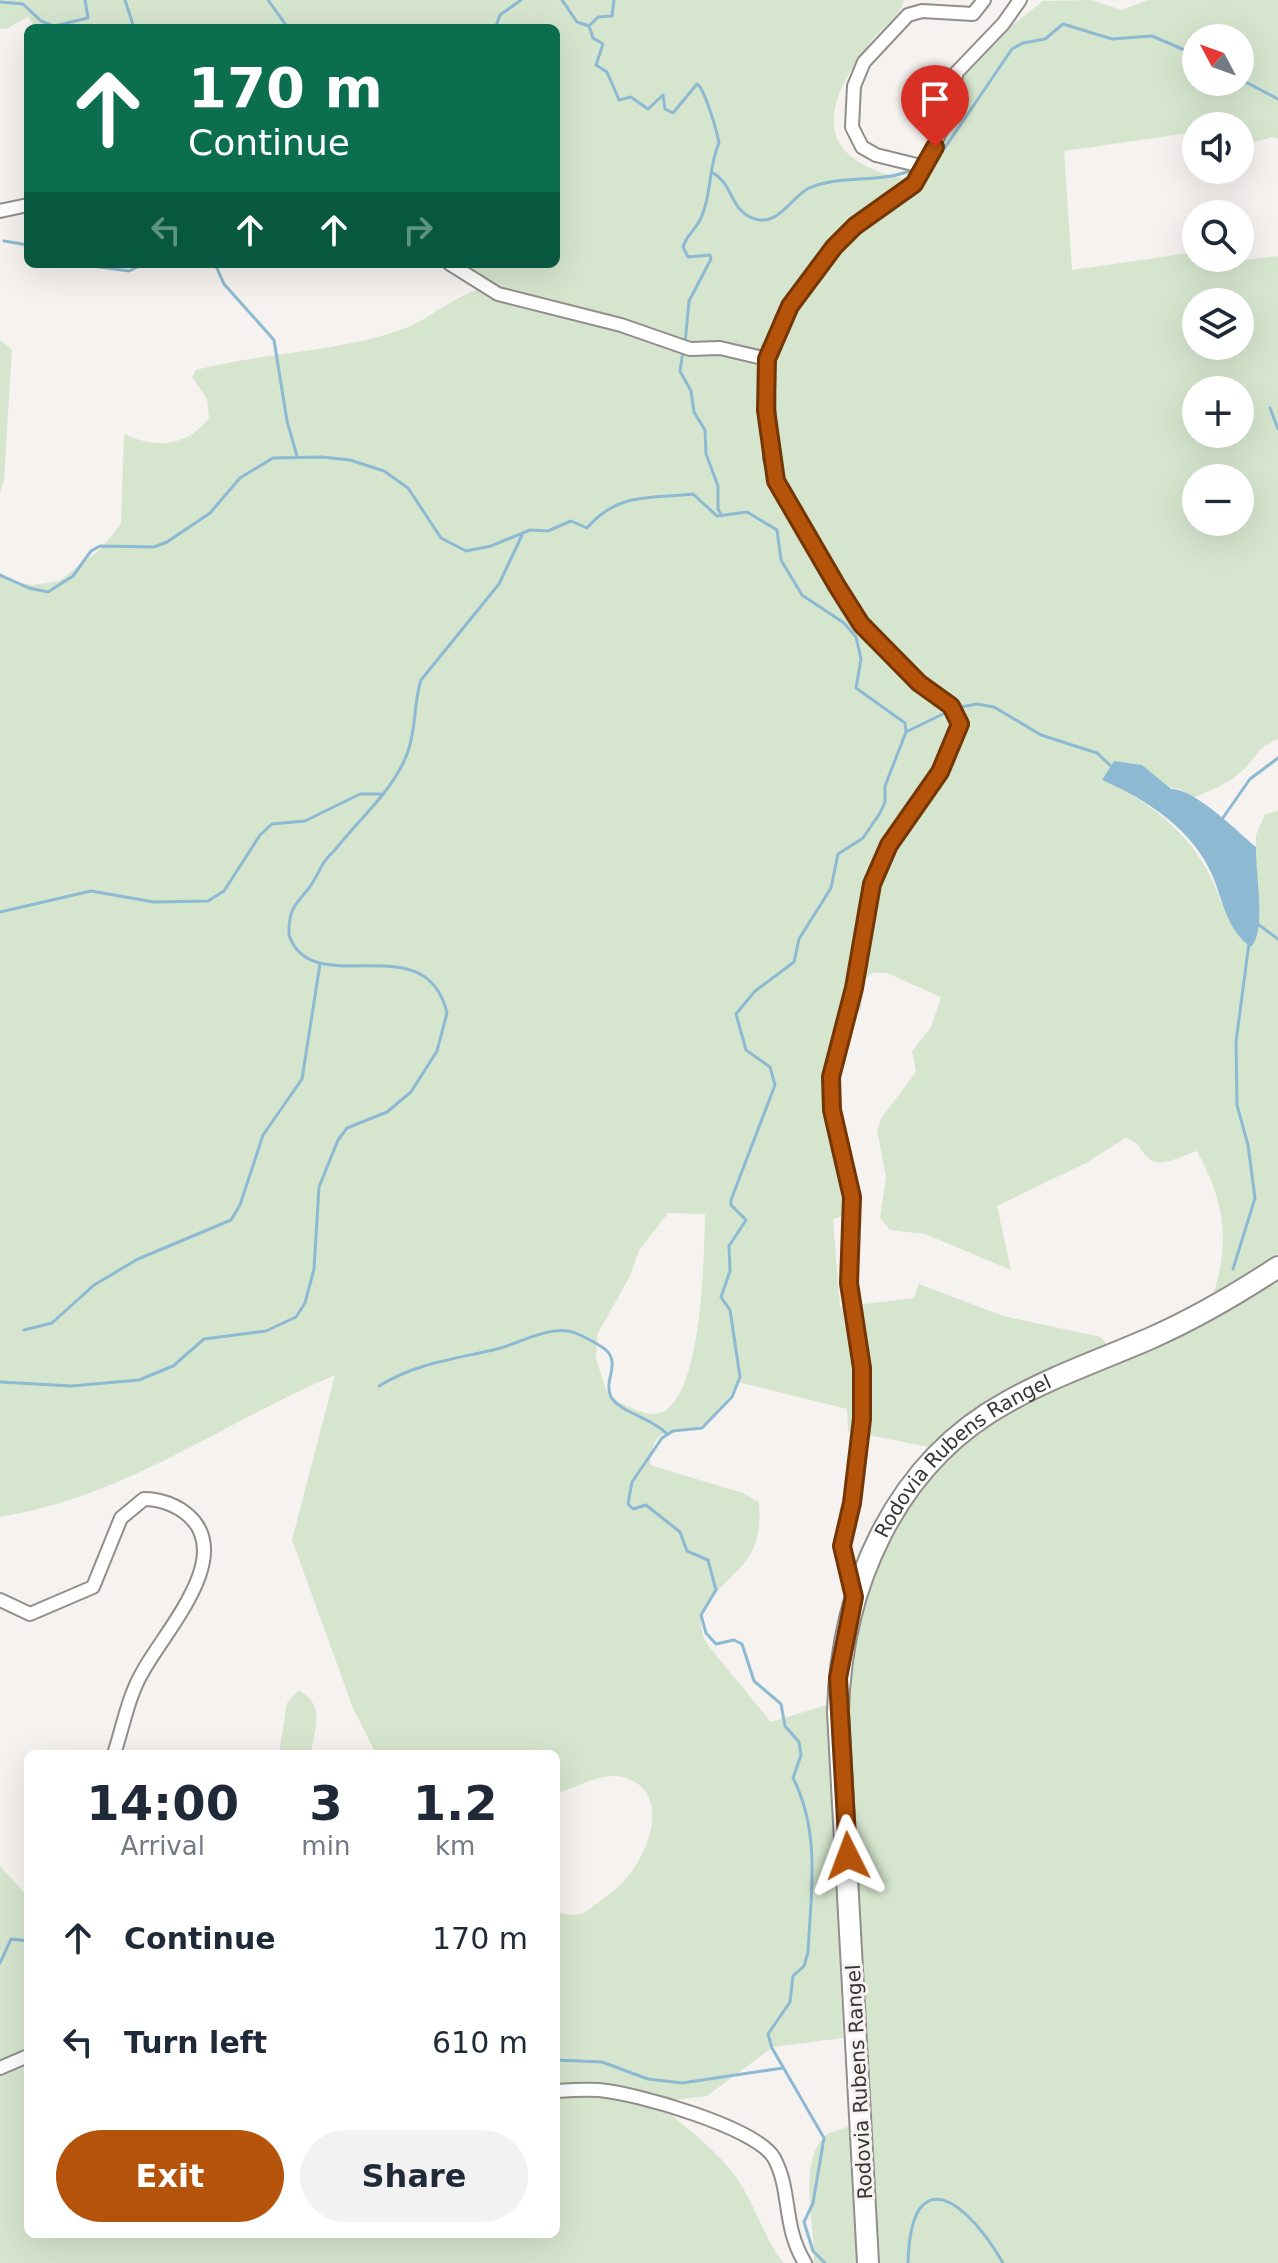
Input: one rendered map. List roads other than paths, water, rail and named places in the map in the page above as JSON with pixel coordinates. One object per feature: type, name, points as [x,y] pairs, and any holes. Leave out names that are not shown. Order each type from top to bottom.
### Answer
[{"type":"main road","name":"Rodovia Rubens Rangel","points":[[868,2263],[838,1712],[842,1648],[854,1597],[870,1554],[900,1500],[933,1458],[963,1431],[1027,1391],[1199,1315],[1278,1267]]},
{"type":"street","points":[[925,167],[876,155],[862,147],[852,127],[854,86],[859,70],[908,15],[922,11],[973,14],[984,0]]},
{"type":"street","points":[[854,1597],[842,1546],[852,1503],[862,1419],[862,1368],[849,1283],[852,1197],[832,1110],[831,1077],[854,988],[872,884],[889,845],[940,772],[960,724],[951,706],[919,683],[861,624],[779,489],[770,458],[767,359],[782,319],[834,247],[855,226],[909,189],[925,167],[943,126],[957,72],[1003,24],[1020,0]]},
{"type":"street","points":[[0,211],[24,206]]},
{"type":"street","points":[[456,268],[498,294],[621,325],[686,347],[720,348],[767,359]]},
{"type":"street","points":[[0,1600],[30,1614],[93,1587],[121,1518],[144,1499],[179,1507],[195,1521],[203,1542],[197,1584],[142,1671],[115,1750]]},
{"type":"street","points":[[0,2068],[24,2058]]},
{"type":"street","points":[[560,2091],[601,2090],[633,2097],[723,2124],[761,2144],[779,2173],[791,2237],[805,2263]]},
{"type":"water","points":[[1114,761],[1142,765],[1171,789],[1203,803],[1256,847],[1259,914],[1256,939],[1251,947],[1236,933],[1205,860],[1194,845],[1167,818],[1102,780]]},
{"type":"waterway","points":[[62,24],[88,18],[85,0]]},
{"type":"waterway","points":[[125,0],[133,24]]},
{"type":"waterway","points":[[268,0],[285,24]]},
{"type":"waterway","points":[[497,24],[500,15],[521,0]]},
{"type":"waterway","points":[[562,0],[577,22],[589,26]]},
{"type":"waterway","points":[[589,26],[598,17],[612,16],[614,0]]},
{"type":"waterway","points":[[0,2],[23,4],[41,21],[49,24]]},
{"type":"waterway","points":[[933,159],[944,149],[1012,49],[1023,43],[1045,39],[1063,24],[1112,39],[1152,36],[1182,49]]},
{"type":"waterway","points":[[589,26],[593,38],[603,44],[596,65],[607,72],[619,100],[631,97],[648,109],[663,95],[665,109],[673,113],[697,84],[713,120],[719,143],[706,201],[700,220],[683,247],[688,257],[710,255],[711,259],[689,301],[685,343]]},
{"type":"waterway","points":[[1254,86],[1278,99]]},
{"type":"waterway","points":[[713,173],[724,183],[739,209],[761,220],[776,216],[809,188],[834,181],[887,177],[912,170]]},
{"type":"waterway","points":[[4,241],[24,244]]},
{"type":"waterway","points":[[107,268],[129,271],[135,268]]},
{"type":"waterway","points":[[217,268],[224,284],[274,340],[287,421],[297,456]]},
{"type":"waterway","points":[[683,351],[680,371],[691,391],[694,412],[705,430],[706,454],[718,486],[718,509],[722,516]]},
{"type":"waterway","points":[[1270,408],[1278,429]]},
{"type":"waterway","points":[[0,575],[29,588],[48,592],[73,576],[91,551],[100,546],[154,547],[167,542],[210,513],[240,478],[273,458],[350,460],[384,471],[408,488],[441,538],[466,551],[491,546],[530,530],[548,531],[571,521],[587,528],[610,508],[635,499],[693,494],[717,516],[747,512],[777,530],[781,560],[802,595],[844,623],[856,637],[861,659],[856,688],[905,723],[906,732],[885,786],[885,802],[880,813],[863,838],[838,854],[831,888],[799,939],[794,962],[755,991],[736,1014],[746,1050],[770,1067],[775,1085],[731,1200],[731,1205],[746,1220],[729,1246],[730,1271],[721,1297],[730,1310],[740,1377],[732,1397],[702,1428],[673,1431],[662,1438],[632,1482],[628,1504],[633,1509],[646,1505],[680,1532],[687,1551],[708,1560],[716,1590],[701,1615],[706,1633],[716,1644],[734,1640],[742,1644],[754,1681],[781,1704],[785,1726],[799,1742],[801,1755],[793,1778],[808,1820],[812,1863],[808,1952],[804,1966],[793,1976],[790,2002],[768,2034],[772,2048],[824,2138],[813,2203],[804,2222],[813,2251],[825,2263]]},
{"type":"waterway","points":[[0,1382],[71,1386],[139,1380],[173,1366],[204,1339],[266,1331],[296,1317],[305,1303],[314,1269],[319,1187],[338,1140],[347,1128],[387,1112],[411,1092],[437,1051],[447,1013],[435,987],[417,972],[394,967],[320,963],[302,954],[289,935],[290,916],[324,862],[375,804],[401,767],[410,745],[421,680],[499,584],[523,533]]},
{"type":"waterway","points":[[956,708],[977,704],[994,707],[1041,735],[1097,753],[1112,767]]},
{"type":"waterway","points":[[906,732],[949,711]]},
{"type":"waterway","points":[[1220,822],[1250,779],[1278,758]]},
{"type":"waterway","points":[[0,912],[91,891],[154,902],[208,901],[224,891],[260,835],[272,824],[305,821],[360,794],[381,794]]},
{"type":"waterway","points":[[1255,922],[1278,939]]},
{"type":"waterway","points":[[1233,1269],[1255,1198],[1248,1145],[1237,1105],[1236,1042],[1249,943]]},
{"type":"waterway","points":[[24,1330],[52,1323],[94,1285],[138,1259],[231,1220],[240,1205],[263,1135],[302,1079],[320,964]]},
{"type":"waterway","points":[[379,1386],[422,1367],[497,1349],[541,1334],[568,1331],[594,1342],[610,1355],[609,1391],[616,1403],[667,1434]]},
{"type":"waterway","points":[[0,1963],[11,1939],[24,1941]]},
{"type":"waterway","points":[[560,2060],[602,2062],[648,2079],[682,2083],[783,2068]]},
{"type":"waterway","points":[[908,2263],[912,2230],[919,2209],[930,2200],[944,2200],[959,2208],[989,2241],[1003,2263]]}]
